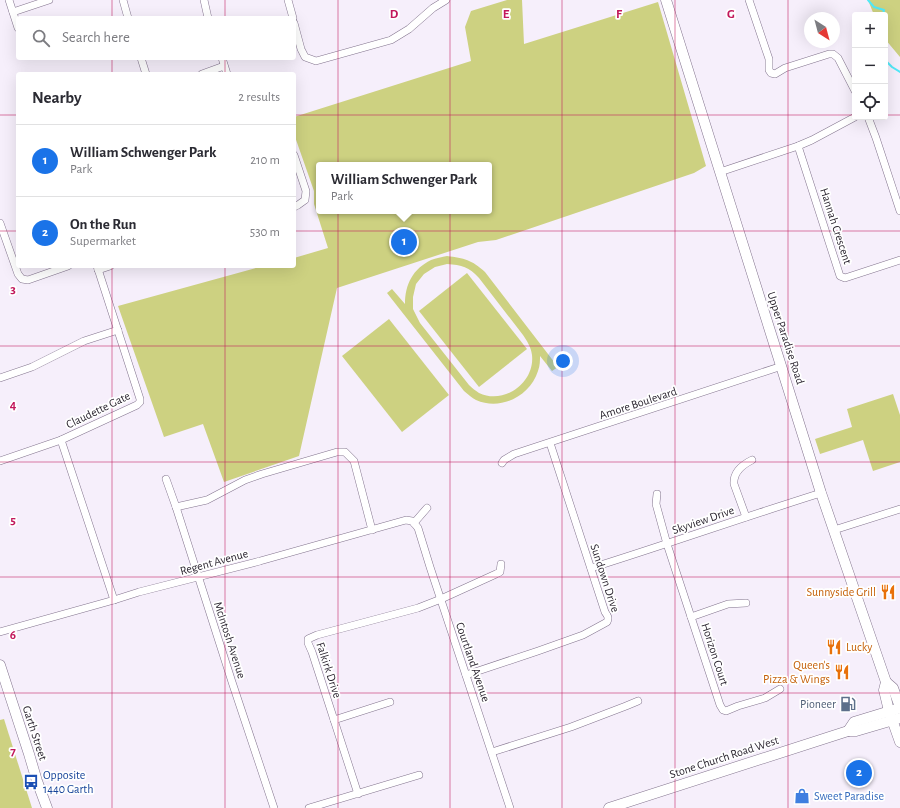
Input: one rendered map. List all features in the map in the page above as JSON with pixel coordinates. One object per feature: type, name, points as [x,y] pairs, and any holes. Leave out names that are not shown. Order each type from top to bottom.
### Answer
[{"type":"main road","name":"Upper Paradise Road","points":[[666,0],[821,493],[886,682],[893,688],[900,708]]},
{"type":"main road","name":"Garth Street","points":[[0,665],[47,808]]},
{"type":"main road","name":"Upper Paradise Road","points":[[886,682],[884,690],[889,711],[896,720],[900,742]]},
{"type":"main road","name":"Stone Church Road West","points":[[848,731],[854,722],[900,708]]},
{"type":"main road","name":"Stone Church Road West","points":[[609,808],[848,731],[856,731],[896,720]]},
{"type":"street","points":[[9,0],[16,22]]},
{"type":"street","points":[[13,12],[49,0]]},
{"type":"street","points":[[123,0],[127,16]]},
{"type":"street","points":[[204,0],[208,16]]},
{"type":"street","points":[[288,0],[292,16]]},
{"type":"street","points":[[296,30],[301,49],[305,57],[316,61],[391,40],[409,29],[433,8],[446,0]]},
{"type":"street","points":[[749,0],[769,59],[769,70],[771,73],[775,74],[785,68],[828,54],[833,54],[838,58],[852,85]]},
{"type":"street","points":[[142,60],[145,72]]},
{"type":"street","points":[[222,60],[226,72]]},
{"type":"street","points":[[208,72],[224,66]]},
{"type":"street","points":[[720,172],[798,146],[852,119]]},
{"type":"street","points":[[869,120],[900,211]]},
{"type":"street","name":"Hannah Crescent","points":[[798,146],[840,276],[845,278],[900,260]]},
{"type":"street","points":[[296,161],[306,192],[305,200],[296,206]]},
{"type":"street","points":[[0,223],[18,274],[22,279],[28,280],[62,268]]},
{"type":"street","name":"Claudette Gate","points":[[0,461],[61,440],[137,405],[140,402],[98,268]]},
{"type":"street","points":[[0,378],[32,368],[84,341],[118,330]]},
{"type":"street","name":"Amore Boulevard","points":[[502,463],[510,456],[782,366]]},
{"type":"street","points":[[61,440],[114,600]]},
{"type":"street","name":"Sundown Drive","points":[[466,675],[583,635],[607,622],[608,616],[605,612],[550,443]]},
{"type":"street","points":[[176,508],[207,500],[244,480],[262,474],[337,452],[345,452],[354,461],[372,530]]},
{"type":"street","points":[[746,517],[734,484],[734,478],[744,464],[752,460]]},
{"type":"street","name":"McIntosh Avenue","points":[[166,479],[274,808]]},
{"type":"street","name":"Skyview Drive","points":[[591,568],[821,493]]},
{"type":"street","name":"Horizon Court","points":[[657,494],[656,504],[667,544],[720,705],[723,710],[730,710],[765,698],[780,689]]},
{"type":"street","points":[[414,523],[427,508]]},
{"type":"street","points":[[834,530],[900,509]]},
{"type":"street","name":"Regent Avenue","points":[[0,632],[139,592],[198,578],[406,520],[414,523]]},
{"type":"street","name":"Courtland Avenue","points":[[414,523],[418,528],[510,808]]},
{"type":"street","points":[[441,599],[500,572],[501,564]]},
{"type":"street","name":"Falkirk Drive","points":[[358,794],[308,643],[308,639],[317,635],[418,608],[441,599]]},
{"type":"street","points":[[691,617],[728,604],[746,603]]},
{"type":"street","points":[[492,752],[571,727],[638,701]]},
{"type":"street","points":[[334,720],[390,702]]},
{"type":"street","points":[[309,808],[419,775]]},
{"type":"green space","points":[[507,0],[522,0],[524,44],[658,2],[706,166],[694,173],[496,240],[478,242],[337,288],[299,456],[224,482],[203,424],[164,437],[118,306],[256,268],[296,268],[296,257],[328,248],[317,214],[492,214],[492,162],[316,162],[316,210],[314,204],[314,191],[296,140],[296,116],[471,61],[465,27],[471,11]]},
{"type":"green space","points":[[868,0],[900,0],[900,57],[888,43],[888,12],[873,12]]},
{"type":"green space","points":[[447,256],[468,260],[485,272],[558,367],[552,371],[540,356],[538,371],[534,380],[528,388],[513,399],[495,404],[486,403],[476,400],[464,391],[387,293],[392,289],[405,304],[408,284],[419,268],[431,260]],"holes":[[[447,264],[461,266],[472,271],[523,335],[530,347],[532,365],[528,374],[523,382],[508,394],[489,396],[479,393],[471,387],[420,323],[413,309],[413,297],[416,284],[424,274],[435,267]]]},
{"type":"green space","points":[[467,273],[527,349],[479,387],[419,311]]},
{"type":"green space","points":[[389,319],[449,395],[402,432],[342,356]]},
{"type":"green space","points":[[893,394],[900,415],[900,462],[873,471],[863,440],[820,454],[815,439],[852,427],[847,409]]},
{"type":"green space","points":[[4,719],[32,808],[0,808],[0,720]]},
{"type":"waterway","points":[[868,0],[874,7],[884,10],[884,12]]},
{"type":"waterway","points":[[888,63],[900,72]]},
{"type":"place","name":"William Schwenger Park","points":[[404,242]]},
{"type":"place","name":"Sunnyside Grill","points":[[888,592]]},
{"type":"place","name":"Lucky","points":[[834,647]]},
{"type":"place","name":"Queen's Pizza & Wings","points":[[842,672]]},
{"type":"place","name":"Pioneer","points":[[848,704]]},
{"type":"place","name":"On the Run","points":[[859,773]]},
{"type":"place","name":"Opposite 1440 Garth","points":[[31,782]]},
{"type":"place","name":"Sweet Paradise","points":[[802,796]]}]
